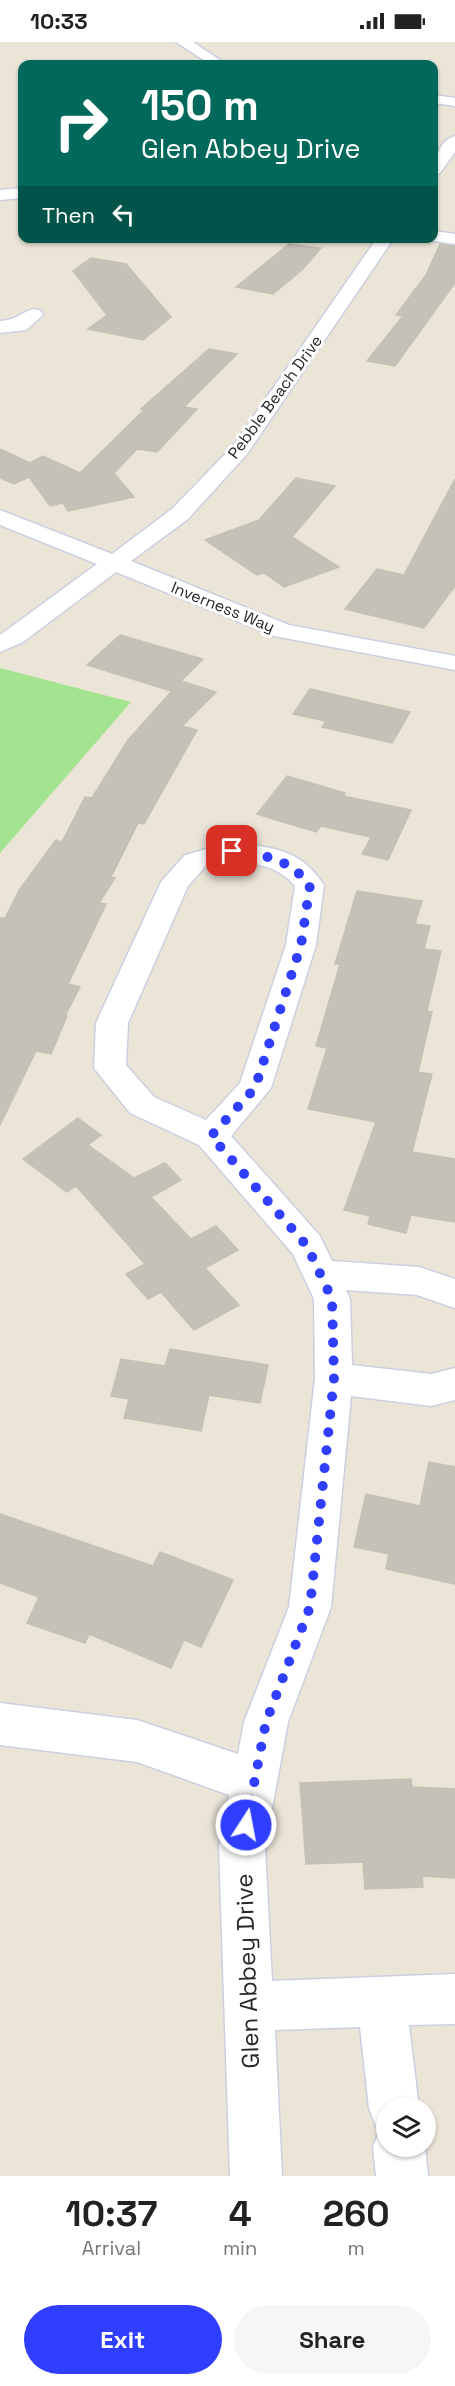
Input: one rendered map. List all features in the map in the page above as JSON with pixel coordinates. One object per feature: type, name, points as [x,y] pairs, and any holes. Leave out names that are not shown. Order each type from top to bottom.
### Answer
[{"type":"street","points":[[183,42],[207,60]]},
{"type":"street","points":[[438,100],[455,102]]},
{"type":"street","points":[[438,164],[455,141]]},
{"type":"street","points":[[0,195],[18,193]]},
{"type":"street","points":[[438,237],[455,239]]},
{"type":"street","name":"Pebble Beach Drive","points":[[0,645],[180,514],[240,450],[383,243]]},
{"type":"street","points":[[0,327],[19,326],[34,315]]},
{"type":"street","name":"Inverness Way","points":[[0,518],[283,631],[455,663]]},
{"type":"street","name":"Glen Abbey Drive","points":[[211,1136],[255,1088],[301,945],[310,885],[297,869],[272,857],[232,851],[195,861],[175,882],[112,1023],[110,1068],[142,1104],[211,1136],[307,1246],[332,1299],[334,1378],[310,1607],[266,1722],[242,1846],[256,2176]]},
{"type":"street","points":[[320,1274],[419,1281],[455,1294]]},
{"type":"street","points":[[334,1378],[431,1390],[455,1384]]},
{"type":"street","points":[[0,1724],[137,1741],[255,1782]]},
{"type":"street","points":[[249,2007],[455,1999]]},
{"type":"street","points":[[382,2002],[393,2097]]},
{"type":"street","points":[[400,2157],[402,2176]]},
{"type":"green space","points":[[0,668],[131,702],[0,853]]},
{"type":"building","points":[[289,244],[321,248],[302,270],[273,294],[236,287]]},
{"type":"building","points":[[440,244],[455,246],[455,283],[395,366],[367,361],[403,316],[396,315],[426,275]]},
{"type":"building","points":[[91,258],[126,264],[171,317],[143,340],[88,329],[107,315],[73,271]]},
{"type":"building","points":[[209,349],[237,354],[184,407],[197,409],[157,452],[137,449],[114,473],[134,497],[68,511],[63,503],[50,506],[29,477],[14,484],[0,478],[0,449],[30,463],[43,456],[80,473],[144,410],[141,409]]},
{"type":"building","points":[[296,478],[335,486],[292,537],[339,567],[284,587],[264,573],[257,575],[205,540],[259,520]]},
{"type":"building","points":[[455,479],[455,586],[424,628],[345,609],[377,569],[404,575]]},
{"type":"building","points":[[120,635],[203,659],[171,691],[87,665]]},
{"type":"building","points":[[181,681],[216,692],[182,726],[197,730],[144,824],[138,823],[111,877],[115,878],[99,903],[106,904],[68,984],[80,987],[65,1016],[67,1016],[51,1054],[36,1051],[0,1125],[0,918],[5,918],[20,889],[56,840],[62,842],[85,797],[92,798],[128,740]]},
{"type":"building","points":[[310,689],[410,712],[392,743],[322,727],[326,721],[293,714]]},
{"type":"building","points":[[287,776],[345,793],[343,796],[411,810],[388,860],[362,854],[371,837],[321,826],[316,832],[257,814]]},
{"type":"building","points":[[357,891],[422,901],[415,924],[430,926],[424,949],[441,951],[427,1011],[432,1012],[418,1072],[432,1074],[412,1152],[455,1159],[455,1222],[411,1215],[406,1233],[368,1224],[370,1216],[344,1210],[376,1122],[308,1109],[327,1048],[316,1046],[340,964],[335,964]]},
{"type":"building","points":[[78,1118],[101,1135],[88,1145],[134,1178],[165,1163],[181,1180],[151,1197],[191,1239],[216,1226],[238,1250],[205,1268],[239,1305],[194,1330],[161,1292],[148,1299],[126,1274],[145,1264],[76,1186],[67,1192],[23,1159]]},
{"type":"building","points":[[170,1349],[268,1365],[260,1403],[209,1395],[201,1431],[124,1418],[129,1399],[111,1396],[121,1359],[165,1366]]},
{"type":"building","points":[[429,1462],[455,1467],[455,1584],[386,1569],[389,1554],[354,1547],[366,1494],[420,1506]]},
{"type":"building","points":[[0,1514],[153,1566],[160,1552],[233,1580],[201,1647],[184,1640],[171,1668],[89,1634],[85,1643],[27,1623],[39,1597],[0,1583]]},
{"type":"building","points":[[411,1779],[412,1787],[455,1789],[455,1878],[422,1876],[423,1887],[365,1889],[363,1862],[306,1864],[300,1783]]},
{"type":"route","points":[[232,851],[272,857],[297,869],[310,885],[301,945],[255,1088],[211,1136],[307,1246],[332,1299],[334,1378],[310,1607],[266,1722],[246,1825]]}]
